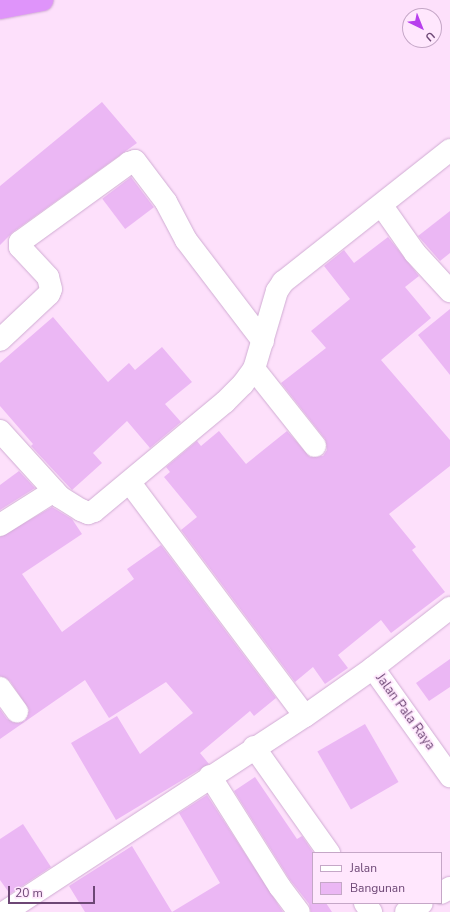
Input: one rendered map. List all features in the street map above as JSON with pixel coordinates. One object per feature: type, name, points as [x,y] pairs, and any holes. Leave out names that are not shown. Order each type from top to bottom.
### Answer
[{"type":"highway","points":[[0,8],[42,0]]},
{"type":"street","points":[[0,431],[60,497],[88,513],[94,511],[130,483],[225,402],[254,369],[277,291],[283,282],[382,206],[450,150]]},
{"type":"street","points":[[0,340],[49,294],[51,288],[48,277],[20,247],[20,242],[129,163],[135,161],[166,202],[186,240],[263,341]]},
{"type":"street","points":[[382,206],[415,253],[450,291]]},
{"type":"street","points":[[254,369],[315,446]]},
{"type":"street","points":[[130,483],[305,716]]},
{"type":"street","points":[[0,525],[54,491]]},
{"type":"street","points":[[5,907],[305,716],[373,668],[450,608]]},
{"type":"street","name":"Jalan Pala Raya","points":[[373,668],[450,776]]},
{"type":"street","points":[[0,688],[17,711]]},
{"type":"street","points":[[254,748],[328,852]]},
{"type":"street","points":[[210,776],[280,887],[299,912]]},
{"type":"street","points":[[406,912],[420,904]]},
{"type":"building","points":[[102,102],[137,143],[13,232],[0,245],[0,186]]},
{"type":"building","points":[[131,177],[154,207],[125,229],[102,199]]},
{"type":"building","points":[[450,211],[450,253],[440,261],[418,236]]},
{"type":"building","points":[[388,237],[419,276],[405,287],[431,318],[381,360],[450,440],[450,466],[389,514],[416,547],[412,550],[445,592],[391,633],[381,620],[338,655],[348,668],[325,684],[313,667],[295,682],[181,530],[197,517],[164,477],[170,472],[166,467],[197,441],[201,446],[219,431],[246,464],[287,431],[310,457],[323,456],[327,450],[325,439],[281,383],[326,348],[311,331],[350,299],[324,266],[344,250],[354,263]]},
{"type":"building","points":[[450,309],[450,375],[418,335]]},
{"type":"building","points":[[53,317],[108,382],[129,363],[135,370],[162,347],[192,382],[165,404],[181,422],[150,448],[127,421],[93,453],[102,463],[72,490],[31,446],[33,444],[0,406],[0,363]]},
{"type":"building","points":[[19,471],[35,488],[0,510],[0,485]]},
{"type":"building","points":[[52,507],[72,519],[82,534],[22,574],[62,632],[134,579],[127,569],[161,545],[276,698],[254,716],[250,711],[200,753],[209,764],[116,820],[71,743],[117,716],[140,754],[193,713],[166,682],[109,718],[85,680],[0,739],[0,709],[7,719],[18,723],[25,721],[29,710],[10,681],[0,676],[0,537]]},
{"type":"building","points":[[450,659],[450,687],[429,701],[416,683]]},
{"type":"building","points":[[365,724],[399,782],[351,810],[317,752]]},
{"type":"building","points":[[255,777],[297,839],[302,836],[313,852],[312,904],[327,904],[332,912],[311,912],[309,904],[290,880],[234,791]]},
{"type":"building","points":[[207,795],[283,912],[172,912],[220,883],[179,813]]},
{"type":"building","points":[[23,824],[51,867],[10,894],[0,880],[0,839]]},
{"type":"building","points":[[132,846],[172,912],[85,912],[69,886]]}]
